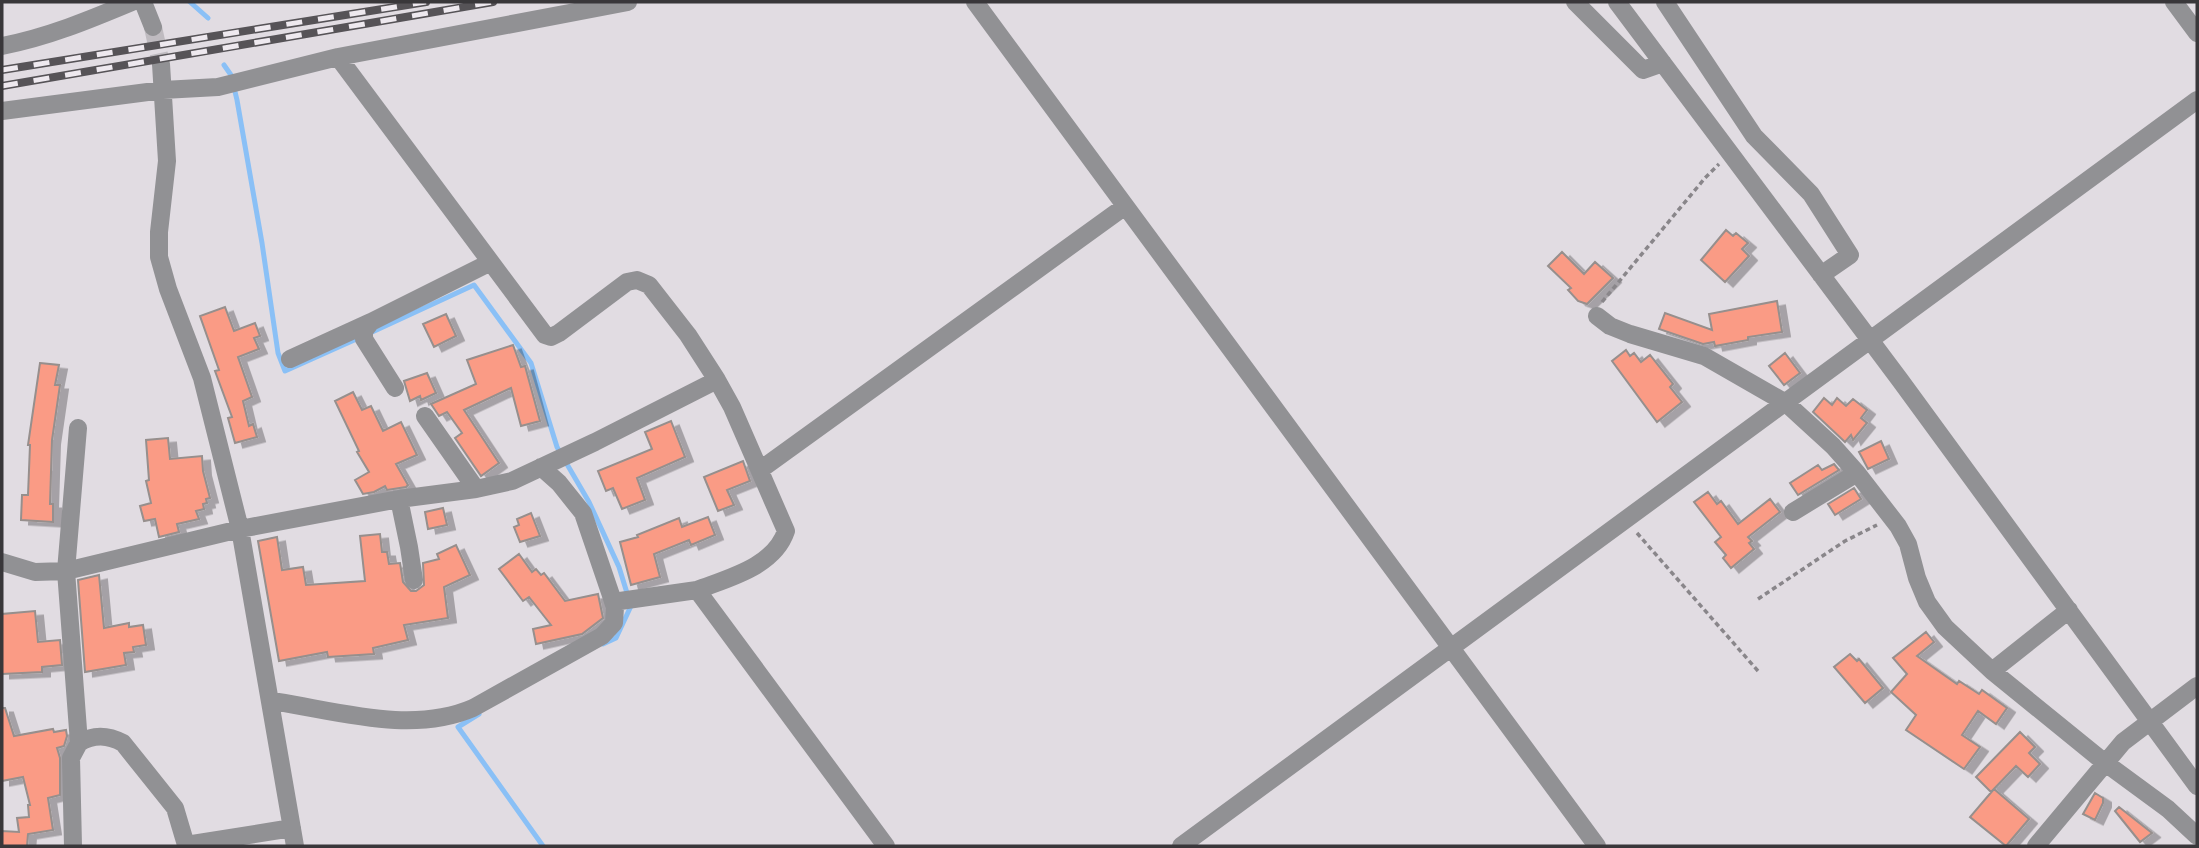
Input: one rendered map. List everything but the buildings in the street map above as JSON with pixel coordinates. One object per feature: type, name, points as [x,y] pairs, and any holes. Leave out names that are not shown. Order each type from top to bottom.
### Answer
[{"type":"street","points":[[2,46],[37,39],[77,26],[132,2]]},
{"type":"street","points":[[143,2],[153,27]]},
{"type":"street","points":[[2,111],[163,90],[218,87],[338,57],[628,2]]},
{"type":"street","points":[[975,2],[1597,846]]},
{"type":"street","points":[[1575,2],[1643,70],[1663,63]]},
{"type":"street","points":[[1617,2],[1869,339],[2197,786]]},
{"type":"street","points":[[1665,2],[1754,136],[1811,194],[1850,254],[1821,275]]},
{"type":"street","points":[[2174,2],[2197,33]]},
{"type":"street","points":[[338,57],[539,330],[551,337],[627,282],[637,280],[649,285],[688,335],[732,407],[786,531],[784,538],[760,563],[697,590],[613,602]]},
{"type":"street","points":[[160,64],[167,161],[159,257],[168,289],[202,378],[240,529],[295,846]]},
{"type":"street","points":[[1181,846],[2197,100]]},
{"type":"street","points":[[760,470],[1124,206]]},
{"type":"street","points":[[290,359],[489,263]]},
{"type":"street","points":[[1597,316],[1610,326],[1630,334],[1704,356],[1786,403],[1833,446],[1891,517],[1908,544],[1927,602],[1945,627],[1992,671],[2104,762],[2168,809],[2197,836]]},
{"type":"street","points":[[370,321],[364,331],[364,339],[395,388]]},
{"type":"street","points":[[2,562],[35,572],[66,571],[240,529],[512,481],[717,380]]},
{"type":"street","points":[[425,416],[476,489]]},
{"type":"street","points":[[73,846],[71,758],[79,743],[66,571],[78,428]]},
{"type":"street","points":[[270,702],[400,721],[458,715],[602,636],[614,623],[613,602],[583,513],[559,483],[555,460]]},
{"type":"street","points":[[1793,512],[1857,473]]},
{"type":"street","points":[[399,499],[414,580]]},
{"type":"street","points":[[697,590],[886,846]]},
{"type":"street","points":[[1992,671],[2068,610]]},
{"type":"street","points":[[2036,846],[2123,742],[2197,686]]},
{"type":"street","points":[[79,743],[96,736],[115,738],[123,743],[175,808],[186,845],[292,828]]},
{"type":"path","points":[[1597,316],[1596,310],[1611,289],[1704,177],[1731,153]]},
{"type":"path","points":[[1758,599],[1845,541],[1891,517]]},
{"type":"path","points":[[1626,521],[1758,671]]},
{"type":"waterway","points":[[190,2],[208,18]]},
{"type":"waterway","points":[[224,65],[231,75],[237,100],[278,353],[285,371],[361,337]]},
{"type":"waterway","points":[[370,333],[474,285],[531,363],[557,447],[589,502],[619,567],[631,606],[616,638],[603,644]]},
{"type":"waterway","points":[[479,714],[458,727],[543,846]]},
{"type":"tunnel","points":[[153,27],[161,64]]},
{"type":"railway","points":[[2,70],[426,2]]},
{"type":"railway","points":[[2,86],[493,2]]}]
